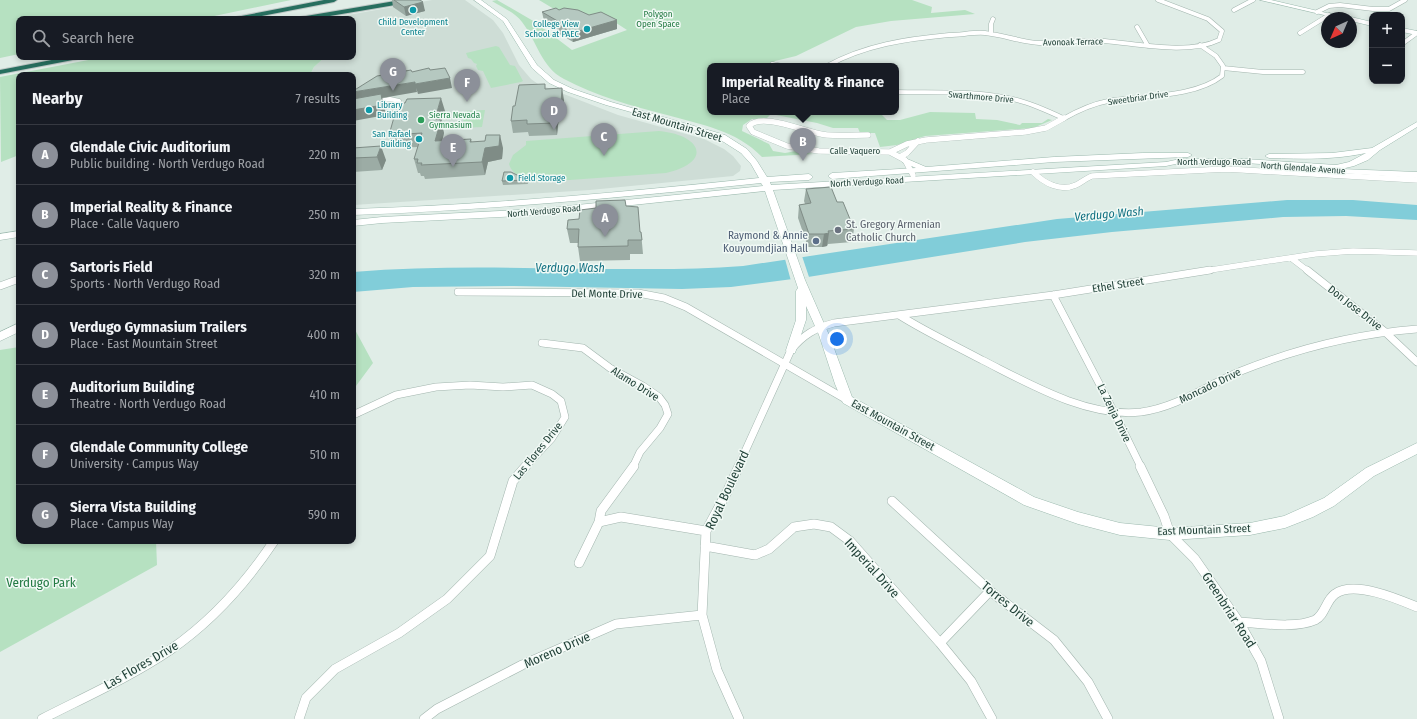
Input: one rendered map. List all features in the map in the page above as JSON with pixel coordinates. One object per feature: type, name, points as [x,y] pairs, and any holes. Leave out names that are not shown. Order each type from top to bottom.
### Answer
[{"type":"highway","points":[[238,16],[305,0]]},
{"type":"highway","points":[[251,16],[334,0]]},
{"type":"highway","points":[[290,16],[372,0]]},
{"type":"highway","points":[[318,16],[413,0]]},
{"type":"highway","points":[[0,72],[62,60]]},
{"type":"main road","name":"East Mountain Street","points":[[477,0],[505,20],[534,66],[547,79],[570,90],[603,102],[725,138],[736,145],[753,160],[778,214],[800,280],[820,326],[847,400],[1029,500],[1078,518],[1120,529],[1170,534],[1250,529],[1285,522],[1308,513],[1329,502],[1370,472],[1417,448]]},
{"type":"main road","points":[[1263,0],[1321,13]]},
{"type":"main road","points":[[1357,20],[1369,23]]},
{"type":"main road","points":[[1405,31],[1417,33]]},
{"type":"main road","name":"North Verdugo Road","points":[[356,223],[377,220],[407,220],[538,212],[765,184],[866,182],[1166,164],[1180,161],[1245,161],[1336,167],[1351,164],[1365,158],[1377,148],[1417,124]]},
{"type":"main road","name":"North Verdugo Road","points":[[356,212],[413,210],[606,196],[911,172],[932,169],[1074,159],[1149,155],[1323,157],[1355,154],[1377,148]]},
{"type":"main road","name":"North Glendale Avenue","points":[[1223,155],[1417,169]]},
{"type":"main road","points":[[902,158],[922,167],[932,169]]},
{"type":"main road","points":[[942,169],[1024,169],[1033,172],[1035,168],[1039,166],[1066,164],[1074,159]]},
{"type":"main road","name":"North Glendale Avenue","points":[[1166,164],[1243,164],[1417,175]]},
{"type":"main road","points":[[866,182],[870,179],[911,172],[971,176]]},
{"type":"main road","points":[[538,212],[539,200]]},
{"type":"main road","points":[[356,217],[399,213],[413,210]]},
{"type":"main road","points":[[356,228],[407,220]]},
{"type":"main road","points":[[0,237],[16,234]]},
{"type":"main road","points":[[791,350],[801,320],[802,303],[800,280]]},
{"type":"main road","points":[[0,337],[16,329]]},
{"type":"street","name":"Avonoak Terrace","points":[[833,63],[848,55],[868,48],[889,43],[945,36],[991,34],[1045,43],[1091,40],[1148,46],[1210,44],[1222,36],[1222,31],[1208,19],[1158,0]]},
{"type":"street","points":[[1234,10],[1253,0]]},
{"type":"street","points":[[1316,12],[1329,6],[1340,5],[1373,9],[1389,9],[1405,0]]},
{"type":"street","points":[[991,34],[991,24],[993,19]]},
{"type":"street","points":[[1300,33],[1321,19]]},
{"type":"street","points":[[1137,27],[1148,46]]},
{"type":"street","points":[[1405,42],[1417,33]]},
{"type":"street","points":[[1200,45],[1216,56],[1223,68],[1270,74],[1303,72]]},
{"type":"street","name":"Sweetbriar Drive","points":[[890,152],[907,144],[919,141],[1025,132],[1046,128],[1081,109],[1108,101],[1171,94],[1213,83],[1222,76],[1223,68]]},
{"type":"street","name":"Swarthmore Drive","points":[[899,92],[991,96],[1015,100],[1063,118]]},
{"type":"street","points":[[368,103],[390,99],[399,101]]},
{"type":"street","name":"Calle Vaquero","points":[[868,135],[826,135],[759,120],[752,122],[749,126],[753,132],[787,146],[819,151],[890,152],[902,158]]},
{"type":"street","points":[[911,172],[902,158],[919,141]]},
{"type":"street","points":[[1033,172],[1040,180],[1048,184],[1066,187],[1074,186],[1084,179],[1092,176],[1226,169],[1417,180]]},
{"type":"street","name":"Ethel Street","points":[[820,326],[1054,295],[1315,254],[1353,251],[1417,253]]},
{"type":"street","name":"Don Jose Drive","points":[[1291,258],[1384,331],[1417,362]]},
{"type":"street","points":[[0,286],[16,280]]},
{"type":"street","name":"Del Monte Drive","points":[[458,292],[638,293],[664,298],[686,307],[847,400]]},
{"type":"street","name":"La Zenja Drive","points":[[1054,295],[1114,412],[1164,516],[1170,534]]},
{"type":"street","name":"Moncado Drive","points":[[900,315],[922,330],[1051,394],[1114,412],[1132,412],[1164,407],[1191,397],[1233,375],[1296,350],[1384,331],[1417,329]]},
{"type":"street","name":"Royal Boulevard","points":[[738,719],[717,670],[702,615],[706,531],[727,492],[791,350],[810,330],[820,326]]},
{"type":"street","name":"Alamo Drive","points":[[542,343],[583,348],[610,368],[643,386],[659,397],[666,405],[668,414],[660,428],[640,452],[632,470],[601,511],[598,522],[579,563]]},
{"type":"street","name":"Las Flores Drive","points":[[299,719],[306,698],[335,669],[399,633],[447,599],[490,556],[513,481],[552,438],[565,417],[561,401],[552,394],[532,385],[503,387],[470,385],[436,387],[396,395],[356,414]]},
{"type":"street","name":"Torres Drive","points":[[892,502],[990,591],[1054,640],[1088,682],[1108,719]]},
{"type":"street","points":[[598,522],[621,517],[706,531]]},
{"type":"street","name":"Imperial Drive","points":[[705,546],[755,555],[769,549],[794,528],[814,524],[831,527],[850,541],[940,643],[971,681],[992,719]]},
{"type":"street","name":"Greenbriar Road","points":[[1170,534],[1195,559],[1239,622],[1261,661],[1279,719]]},
{"type":"street","name":"Las Flores Drive","points":[[42,719],[153,661],[196,630],[262,562],[272,544]]},
{"type":"street","points":[[1239,622],[1306,624],[1318,620],[1333,596],[1346,590],[1362,590],[1405,602],[1417,607]]},
{"type":"street","points":[[940,643],[990,591]]},
{"type":"street","name":"Moreno Drive","points":[[424,719],[437,708],[522,665],[616,624],[702,615]]},
{"type":"shaded area","points":[[432,0],[465,0],[493,20],[503,33],[519,65],[531,79],[538,84],[618,115],[704,139],[724,149],[733,156],[741,166],[740,171],[733,176],[590,190],[356,205],[356,72],[312,72],[314,67],[322,60],[356,60],[356,16],[343,16]]},
{"type":"green space","points":[[0,0],[291,0],[214,16],[16,16],[16,55],[0,58]]},
{"type":"green space","name":"Polygon Open Space","points":[[497,0],[535,22],[572,50],[627,30],[607,17],[559,12],[539,0],[912,0],[932,7],[931,13],[965,10],[975,14],[891,21],[856,27],[796,56],[775,61],[773,63],[707,63],[707,115],[770,115],[766,119],[752,119],[743,125],[742,131],[769,144],[773,151],[785,153],[796,151],[813,154],[762,157],[741,140],[730,134],[614,100],[589,91],[564,79],[550,68],[527,29],[519,19],[492,1]]},
{"type":"green space","points":[[496,46],[499,47],[510,65],[515,66],[523,81],[491,88],[483,71],[478,70],[476,66],[477,64],[468,58],[466,53]]},
{"type":"green space","points":[[88,60],[322,60],[314,67],[312,72],[26,72]]},
{"type":"green space","points":[[16,74],[16,156],[1,162],[0,77]]},
{"type":"green space","points":[[485,110],[482,127],[462,128],[465,111]]},
{"type":"green space","points":[[930,112],[975,113],[976,119],[997,120],[1020,125],[1022,123],[1042,123],[1048,119],[1052,120],[1033,128],[925,136],[897,145],[880,147],[875,133],[860,133],[858,128],[833,128],[817,123],[776,115],[882,115],[887,120],[900,120]]},
{"type":"green space","points":[[659,131],[674,134],[693,143],[696,149],[696,156],[691,162],[681,168],[666,173],[542,182],[527,180],[518,176],[511,169],[509,164],[513,155],[526,145],[526,141]]},
{"type":"green space","points":[[356,332],[373,363],[356,386]]},
{"type":"green space","name":"Verdugo Park","points":[[16,347],[16,544],[156,544],[157,565],[0,652],[0,350]]},
{"type":"water","points":[[1287,200],[1353,200],[1417,205],[1417,220],[1346,216],[1283,217],[1112,232],[1025,242],[808,277],[731,287],[682,289],[514,286],[413,287],[356,292],[356,272],[415,268],[657,269],[743,266],[1057,219]]},
{"type":"pier","points":[[802,256],[809,277],[791,281],[785,259]]},
{"type":"building","points":[[394,0],[420,0],[423,2],[404,7]]},
{"type":"building","points":[[556,8],[559,10],[564,8],[578,10],[589,15],[601,12],[617,20],[572,33],[557,24],[561,23],[542,12]]},
{"type":"building","points":[[429,68],[430,70],[445,68],[450,78],[356,92],[356,89],[377,76],[411,70],[412,72]]},
{"type":"building","points":[[545,84],[545,89],[562,88],[561,104],[557,104],[555,123],[527,124],[527,120],[511,121],[513,106],[515,106],[519,85]]},
{"type":"building","points":[[381,94],[383,105],[356,110],[356,98]]},
{"type":"building","points":[[441,98],[435,119],[441,120],[435,141],[471,139],[470,142],[485,141],[486,135],[500,135],[499,146],[485,148],[482,162],[421,165],[422,163],[417,163],[418,159],[414,159],[422,133],[389,135],[398,103],[405,103],[407,99]]},
{"type":"building","points":[[381,146],[377,157],[356,158],[356,148]]},
{"type":"building","points":[[504,172],[511,172],[527,180],[502,181]]},
{"type":"building","points":[[831,187],[837,202],[843,202],[854,229],[828,231],[829,233],[824,234],[809,234],[799,205],[811,203],[806,189]]},
{"type":"building","points":[[625,200],[626,206],[638,207],[642,240],[628,240],[628,246],[578,247],[579,229],[567,229],[568,220],[579,219],[580,210],[596,208],[596,201]]},
{"type":"place","name":"Child Development Center","points":[[413,10]]},
{"type":"place","name":"College View School at PAEC","points":[[587,29]]},
{"type":"place","name":"Sierra Vista Building","points":[[393,91]]},
{"type":"place","name":"Glendale Community College","points":[[467,102]]},
{"type":"place","name":"Library Building","points":[[369,110]]},
{"type":"place","name":"Sierra Nevada Gymnasium","points":[[421,120]]},
{"type":"place","name":"Verdugo Gymnasium Trailers","points":[[554,130]]},
{"type":"place","name":"San Rafael Building","points":[[419,139]]},
{"type":"place","name":"Sartoris Field","points":[[604,156]]},
{"type":"place","name":"Imperial Reality & Finance","points":[[803,161]]},
{"type":"place","name":"Auditorium Building","points":[[453,167]]},
{"type":"place","name":"Field Storage","points":[[510,178]]},
{"type":"place","name":"St. Gregory Armenian Catholic Church","points":[[838,230]]},
{"type":"place","name":"Glendale Civic Auditorium","points":[[605,237]]},
{"type":"place","name":"Raymond & Annie Kouyoumdjian Hall","points":[[816,241]]},
{"type":"water label","name":"Verdugo Wash","points":[[1109,214]]},
{"type":"water label","name":"Verdugo Wash","points":[[570,268]]}]
